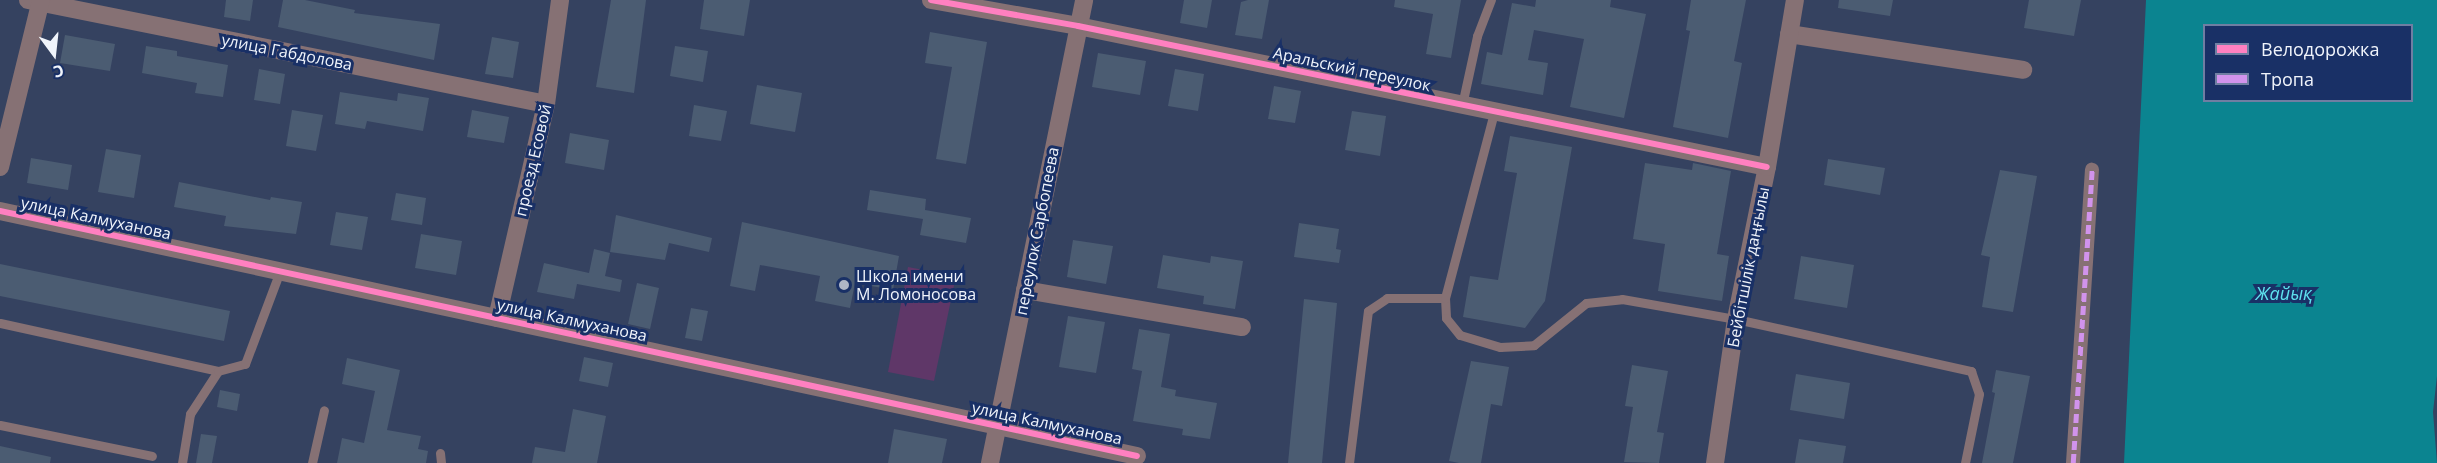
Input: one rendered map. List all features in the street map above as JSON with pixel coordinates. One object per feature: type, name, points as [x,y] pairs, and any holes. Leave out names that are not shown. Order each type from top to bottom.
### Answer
[{"type":"street","name":"проезд Есовой","points":[[497,318],[546,104],[560,0]]},
{"type":"street","name":"Аральский переулок","points":[[931,0],[1078,26],[1767,166]]},
{"type":"street","name":"переулок Сарбопеева","points":[[990,463],[1084,0]]},
{"type":"street","name":"Бейбітшілік даңғылы","points":[[1715,463],[1736,319],[1767,166],[1795,0]]},
{"type":"street","name":"улица Габдолова","points":[[36,1],[546,104]]},
{"type":"street","points":[[0,167],[36,1]]},
{"type":"street","points":[[1789,34],[2023,70]]},
{"type":"street","points":[[2073,463],[2092,170]]},
{"type":"street","name":"улица Калмуханова","points":[[0,211],[1137,456]]},
{"type":"street","points":[[1025,290],[1242,327]]},
{"type":"lane","points":[[1461,105],[1477,36],[1491,0]]},
{"type":"lane","points":[[1494,112],[1445,298],[1446,318],[1460,335],[1500,347],[1534,345],[1586,303],[1622,299],[1736,319],[1971,371],[1979,394],[1965,463]]},
{"type":"lane","points":[[0,323],[218,371],[245,364],[279,271]]},
{"type":"lane","points":[[1349,463],[1368,310],[1387,298],[1445,298]]},
{"type":"lane","points":[[182,463],[190,414],[218,371]]},
{"type":"lane","points":[[312,463],[324,410]]},
{"type":"lane","points":[[0,425],[152,456]]},
{"type":"shaded area","points":[[908,267],[956,276],[934,381],[888,372]]},
{"type":"water","name":"Жайық","points":[[2146,0],[2437,0],[2437,376],[2433,412],[2437,463],[2124,463]]},
{"type":"building","points":[[226,0],[253,0],[250,21],[224,17]]},
{"type":"building","points":[[283,0],[305,0],[355,10],[354,13],[440,24],[434,60],[278,27]]},
{"type":"building","points":[[611,0],[646,0],[634,93],[596,87]]},
{"type":"building","points":[[704,0],[750,0],[744,36],[700,29]]},
{"type":"building","points":[[1184,0],[1212,0],[1207,28],[1180,23]]},
{"type":"building","points":[[1269,0],[1262,39],[1235,35],[1241,2]]},
{"type":"building","points":[[1395,0],[1461,0],[1451,58],[1426,54],[1433,14],[1394,7]]},
{"type":"building","points":[[1536,0],[1611,0],[1610,7],[1646,14],[1624,118],[1570,107],[1584,39],[1534,30],[1528,60],[1548,63],[1543,95],[1481,84],[1487,52],[1502,55],[1512,3],[1535,7]]},
{"type":"building","points":[[1691,0],[1746,0],[1734,61],[1742,63],[1728,138],[1673,127],[1690,31],[1686,30]]},
{"type":"building","points":[[1839,0],[1893,0],[1890,16],[1838,8]]},
{"type":"building","points":[[2029,0],[2081,0],[2074,36],[2024,28]]},
{"type":"building","points":[[930,32],[987,42],[966,164],[936,159],[952,67],[925,63]]},
{"type":"building","points":[[65,35],[115,44],[110,71],[60,63]]},
{"type":"building","points":[[492,37],[519,42],[513,78],[485,74]]},
{"type":"building","points":[[146,46],[177,51],[177,56],[228,65],[223,97],[195,93],[197,83],[142,73]]},
{"type":"building","points":[[675,46],[708,51],[703,82],[670,76]]},
{"type":"building","points":[[1098,53],[1146,61],[1140,95],[1092,87]]},
{"type":"building","points":[[259,69],[285,74],[280,104],[254,100]]},
{"type":"building","points":[[1175,69],[1204,74],[1198,111],[1168,106]]},
{"type":"building","points":[[757,85],[802,93],[795,132],[750,124]]},
{"type":"building","points":[[1274,86],[1301,91],[1295,123],[1268,119]]},
{"type":"building","points":[[340,92],[397,101],[398,93],[429,98],[423,131],[367,121],[365,129],[335,124]]},
{"type":"building","points":[[694,105],[727,111],[721,141],[689,136]]},
{"type":"building","points":[[292,110],[323,115],[316,151],[286,146]]},
{"type":"building","points":[[472,110],[509,117],[504,143],[467,137]]},
{"type":"building","points":[[1352,111],[1386,116],[1380,156],[1345,150]]},
{"type":"building","points":[[570,133],[609,140],[604,170],[565,163]]},
{"type":"building","points":[[1510,136],[1572,147],[1545,301],[1525,328],[1463,317],[1470,276],[1498,280],[1517,173],[1504,171]]},
{"type":"building","points":[[106,149],[141,155],[134,198],[98,192]]},
{"type":"building","points":[[31,158],[72,165],[68,190],[27,183]]},
{"type":"building","points":[[1828,159],[1885,168],[1880,195],[1824,185]]},
{"type":"building","points":[[1645,163],[1692,170],[1693,163],[1731,171],[1717,254],[1729,256],[1722,301],[1658,291],[1665,244],[1633,239]]},
{"type":"building","points":[[2000,170],[2037,176],[2013,312],[1982,307],[1990,257],[1981,255]]},
{"type":"building","points":[[179,182],[270,200],[271,197],[302,202],[296,234],[224,226],[226,216],[174,207]]},
{"type":"building","points":[[870,190],[926,199],[925,210],[971,218],[966,243],[920,235],[923,219],[867,210]]},
{"type":"building","points":[[396,193],[426,198],[422,225],[391,220]]},
{"type":"building","points":[[336,212],[368,217],[362,250],[330,245]]},
{"type":"building","points":[[616,215],[712,238],[709,252],[669,243],[665,260],[610,252]]},
{"type":"building","points":[[742,222],[899,256],[893,290],[855,283],[850,308],[815,301],[820,276],[760,265],[755,291],[730,286]]},
{"type":"building","points":[[1299,223],[1339,229],[1336,249],[1341,250],[1339,263],[1294,257]]},
{"type":"building","points":[[421,234],[462,241],[456,275],[415,268]]},
{"type":"building","points":[[1073,240],[1113,246],[1106,284],[1067,277]]},
{"type":"building","points":[[594,249],[610,253],[605,276],[622,280],[620,292],[577,284],[574,299],[537,292],[544,263],[589,273]]},
{"type":"building","points":[[1163,255],[1210,263],[1211,256],[1243,261],[1235,309],[1203,304],[1204,296],[1157,288]]},
{"type":"building","points":[[1801,256],[1854,265],[1847,308],[1794,299]]},
{"type":"building","points":[[0,264],[230,311],[224,341],[0,296]]},
{"type":"building","points":[[637,283],[659,288],[650,329],[628,324]]},
{"type":"building","points":[[1304,299],[1337,303],[1322,463],[1288,463]]},
{"type":"building","points":[[691,308],[708,311],[702,341],[685,338]]},
{"type":"building","points":[[1068,316],[1105,322],[1096,373],[1059,367]]},
{"type":"building","points":[[1139,329],[1170,334],[1161,387],[1176,390],[1175,396],[1217,403],[1210,439],[1182,435],[1183,429],[1133,421],[1142,371],[1132,369]]},
{"type":"building","points":[[584,357],[613,363],[608,387],[579,381]]},
{"type":"building","points":[[347,358],[400,370],[387,430],[421,436],[418,449],[428,451],[426,463],[337,463],[342,438],[364,443],[375,391],[342,384]]},
{"type":"building","points":[[1471,361],[1509,367],[1502,406],[1491,404],[1481,463],[1459,463],[1449,461]]},
{"type":"building","points":[[1632,365],[1668,371],[1657,432],[1664,433],[1659,463],[1624,462],[1633,407],[1625,406]]},
{"type":"building","points":[[1996,370],[2030,376],[2013,463],[1982,463],[1995,393],[1992,392]]},
{"type":"building","points":[[1796,374],[1850,383],[1844,419],[1790,410]]},
{"type":"building","points":[[220,390],[240,394],[237,411],[217,407]]},
{"type":"building","points":[[573,409],[606,416],[597,463],[532,463],[535,447],[565,452]]},
{"type":"building","points":[[894,429],[947,439],[942,463],[888,463]]},
{"type":"building","points":[[201,434],[217,436],[212,463],[196,463]]},
{"type":"building","points":[[1799,439],[1846,446],[1843,463],[1795,463]]},
{"type":"building","points":[[0,446],[51,457],[50,463],[0,463]]},
{"type":"marked path","points":[[2073,463],[2092,170]]},
{"type":"cycle path","points":[[931,0],[1078,26],[1767,167]]},
{"type":"cycle path","points":[[0,211],[1137,456]]},
{"type":"place","name":"Школа имени М. Ломоносова","points":[[844,285]]}]
